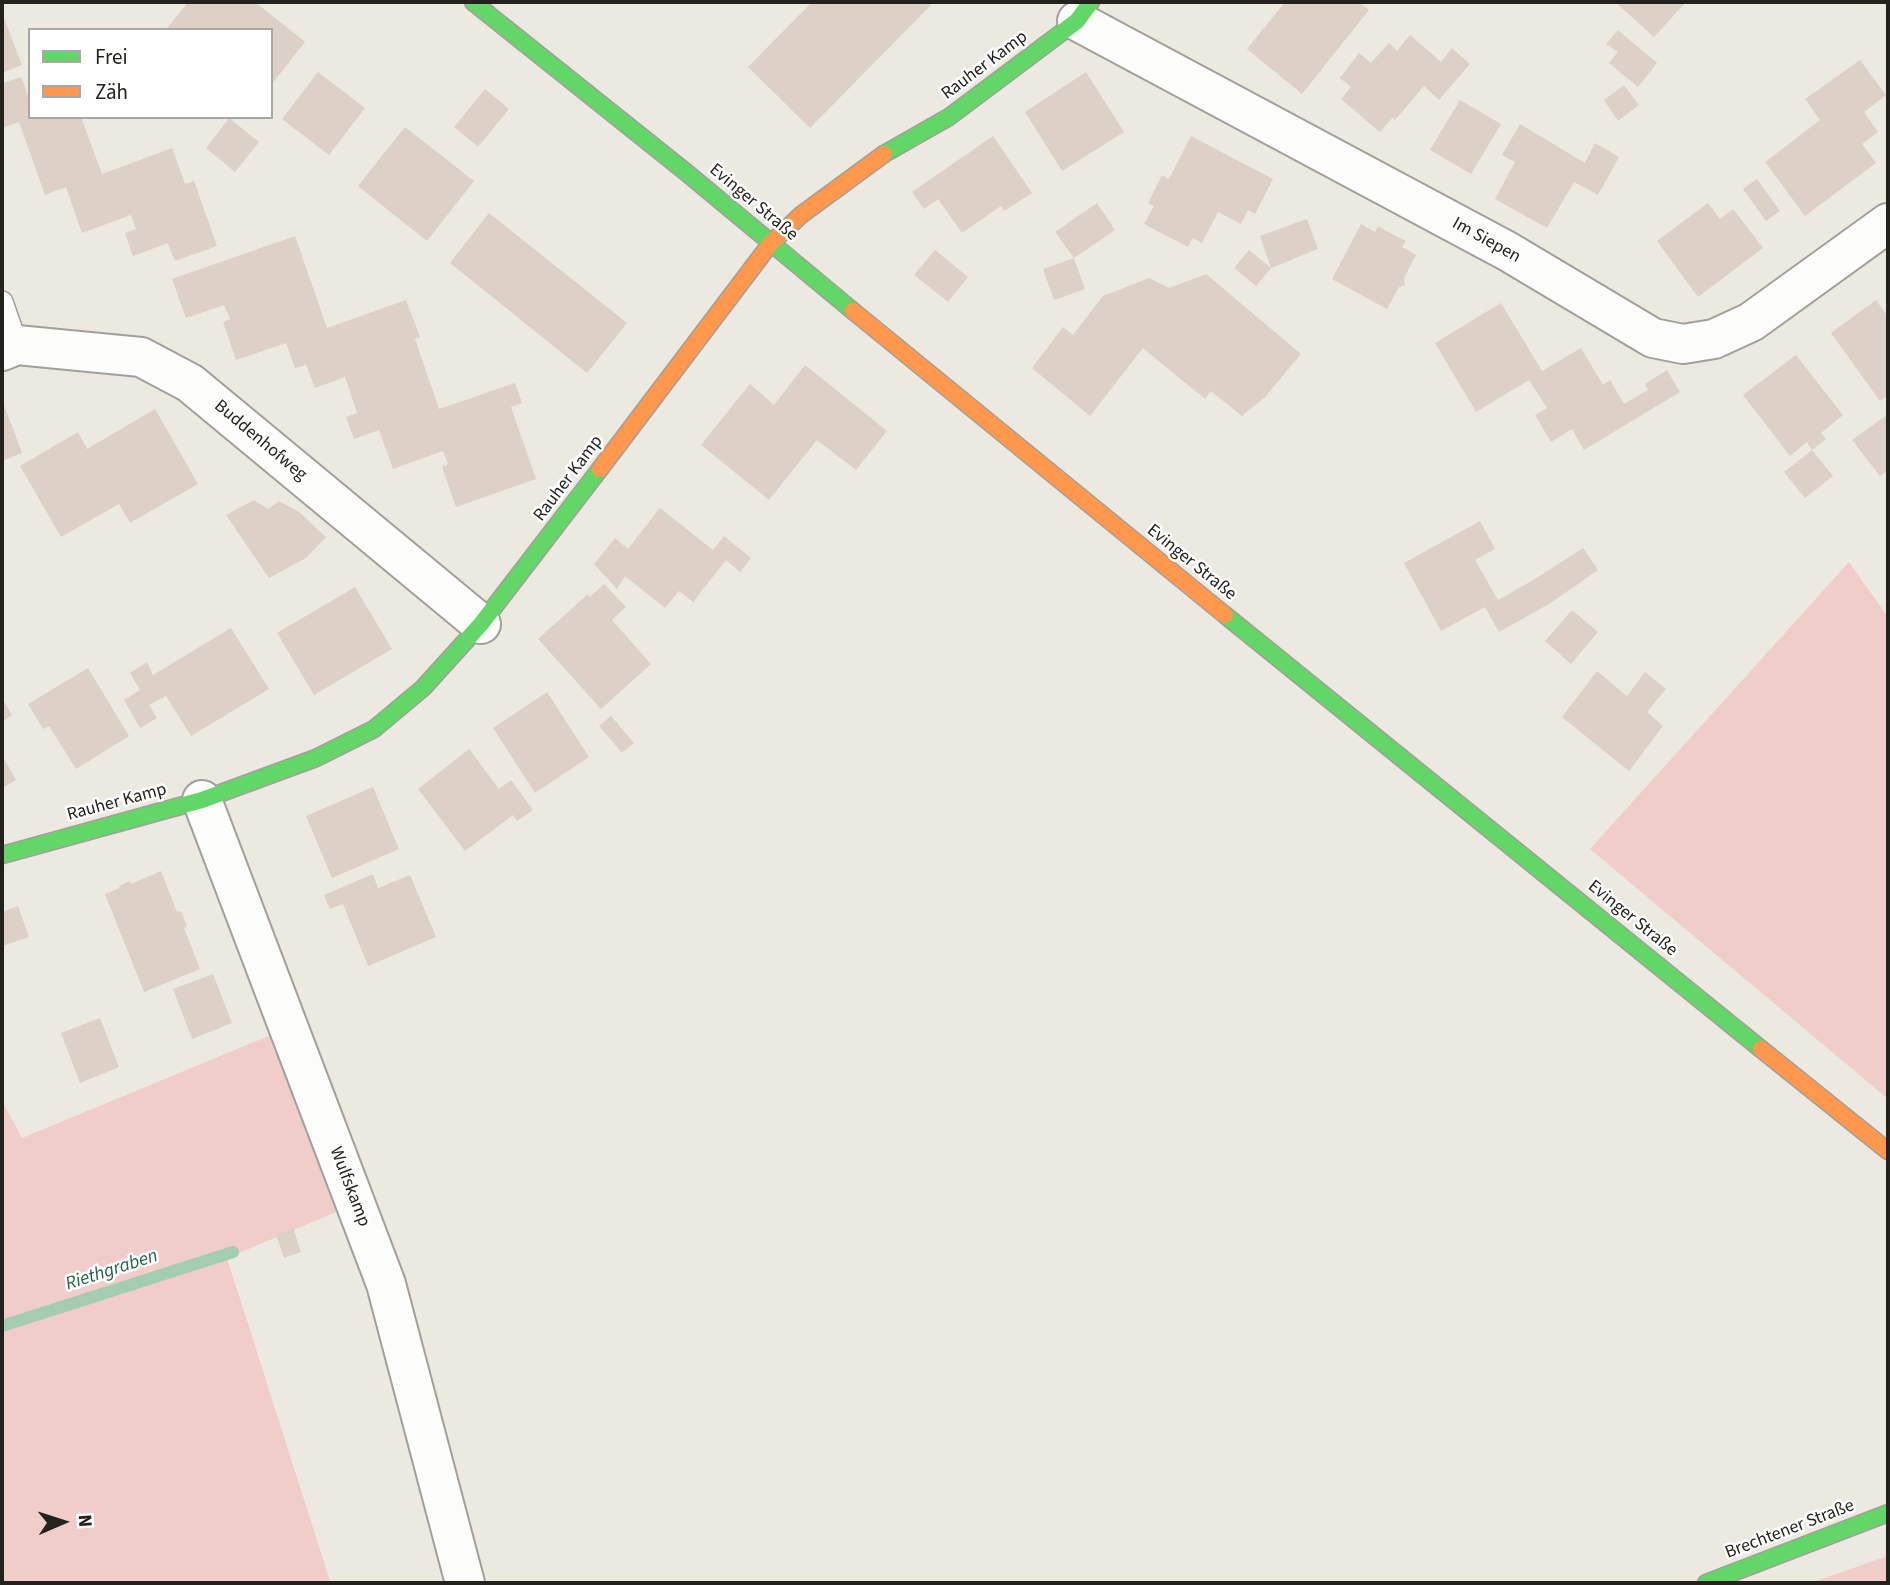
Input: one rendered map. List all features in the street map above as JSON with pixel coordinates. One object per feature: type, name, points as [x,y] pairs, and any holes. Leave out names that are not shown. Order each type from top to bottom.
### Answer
[{"type":"main road","name":"Evinger Straße","points":[[473,2],[1888,1151]]},
{"type":"main road","name":"Rauher Kamp","points":[[2,855],[202,800],[316,758],[374,729],[423,688],[481,624],[771,243],[801,215],[876,159],[949,117],[1084,12]]},
{"type":"main road","name":"Brechtener Straße","points":[[1706,1583],[1888,1513]]},
{"type":"street","name":"Im Siepen","points":[[1084,12],[1507,251],[1653,338],[1683,344],[1714,340],[1751,322],[1888,223]]},
{"type":"street","name":"Buddenhofweg","points":[[10,348],[141,356],[190,383],[481,624]]},
{"type":"street","name":"Wulfskamp","points":[[202,800],[386,1284],[465,1583]]},
{"type":"lane","points":[[2,302],[10,348]]},
{"type":"shaded area","points":[[1849,562],[1888,617],[1888,1099],[1590,849]]},
{"type":"shaded area","points":[[288,1028],[355,1204],[227,1258],[330,1581],[2,1583],[2,1101],[22,1138]]},
{"type":"shaded area","points":[[1888,1556],[1888,1583],[1810,1583]]},
{"type":"building","points":[[188,2],[255,2],[305,42],[273,82],[273,28],[168,28]]},
{"type":"building","points":[[812,2],[928,2],[931,5],[810,128],[748,67]]},
{"type":"building","points":[[1285,2],[1358,2],[1369,10],[1302,94],[1247,49]]},
{"type":"building","points":[[1615,2],[1686,2],[1654,37]]},
{"type":"building","points":[[2,13],[22,65],[2,73]]},
{"type":"building","points":[[1618,30],[1657,63],[1638,87],[1609,63],[1618,52],[1606,44]]},
{"type":"building","points":[[1410,35],[1441,62],[1452,48],[1470,64],[1439,100],[1424,86],[1395,120],[1393,117],[1380,132],[1341,99],[1351,87],[1340,78],[1359,53],[1371,63],[1389,43],[1397,51]]},
{"type":"building","points":[[1860,60],[1886,95],[1864,112],[1878,132],[1862,144],[1876,163],[1805,216],[1765,162],[1820,120],[1805,99]]},
{"type":"building","points":[[318,72],[365,108],[329,155],[282,119]]},
{"type":"building","points":[[1086,72],[1124,132],[1062,171],[1025,112]]},
{"type":"building","points":[[21,77],[28,96],[28,119],[82,119],[102,174],[172,148],[185,184],[194,181],[217,246],[175,261],[168,243],[133,256],[125,233],[136,229],[131,215],[82,233],[66,187],[45,195],[19,122],[2,128],[2,83]]},
{"type":"building","points":[[1624,85],[1639,105],[1618,121],[1604,100]]},
{"type":"building","points":[[485,89],[509,109],[478,147],[454,127]]},
{"type":"building","points":[[1460,100],[1501,124],[1471,174],[1430,150]]},
{"type":"building","points":[[228,119],[259,142],[235,172],[206,148]]},
{"type":"building","points":[[1520,124],[1585,163],[1595,143],[1619,157],[1598,195],[1574,182],[1547,228],[1495,199],[1515,162],[1502,155]]},
{"type":"building","points":[[405,127],[474,181],[427,241],[358,186]]},
{"type":"building","points":[[993,136],[1032,193],[1004,211],[1001,206],[962,233],[938,199],[924,209],[912,192]]},
{"type":"building","points":[[1191,136],[1273,179],[1255,214],[1248,210],[1241,224],[1218,212],[1202,243],[1193,238],[1188,247],[1144,224],[1154,206],[1148,203],[1162,175],[1169,179]]},
{"type":"building","points":[[1757,179],[1780,211],[1766,221],[1743,189]]},
{"type":"building","points":[[1097,203],[1115,230],[1074,258],[1055,232]]},
{"type":"building","points":[[1708,203],[1720,219],[1733,209],[1763,248],[1698,297],[1657,241]]},
{"type":"building","points":[[489,213],[627,323],[587,373],[450,263]]},
{"type":"building","points":[[1307,219],[1318,249],[1271,268],[1260,236]]},
{"type":"building","points":[[1361,224],[1375,232],[1378,226],[1406,241],[1402,247],[1416,255],[1404,278],[1405,285],[1399,287],[1387,309],[1332,279]]},
{"type":"building","points":[[295,236],[327,328],[406,300],[420,337],[415,339],[439,409],[515,383],[522,403],[511,407],[536,479],[456,507],[442,467],[448,464],[443,451],[393,469],[379,430],[354,439],[346,417],[357,413],[345,377],[315,388],[306,365],[295,368],[286,343],[236,360],[223,322],[230,319],[224,305],[186,318],[172,279]]},
{"type":"building","points":[[935,250],[968,277],[948,302],[914,275]]},
{"type":"building","points":[[1249,250],[1271,268],[1256,286],[1234,268]]},
{"type":"building","points":[[1074,258],[1085,289],[1054,300],[1043,269]]},
{"type":"building","points":[[1206,274],[1301,354],[1265,397],[1242,416],[1211,391],[1205,399],[1143,348],[1090,416],[1032,368],[1063,327],[1073,335],[1103,296],[1149,278],[1169,288]]},
{"type":"building","points":[[1876,300],[1888,317],[1888,395],[1880,401],[1831,333]]},
{"type":"building","points":[[1501,303],[1542,371],[1581,348],[1603,385],[1610,380],[1624,404],[1648,390],[1645,384],[1667,370],[1680,392],[1584,450],[1572,429],[1551,442],[1535,415],[1547,408],[1529,380],[1476,412],[1435,343]]},
{"type":"building","points":[[1796,355],[1843,415],[1821,433],[1826,439],[1812,450],[1807,442],[1790,456],[1743,395]]},
{"type":"building","points":[[805,365],[887,431],[856,470],[817,440],[769,500],[701,445],[750,384],[774,405]]},
{"type":"building","points":[[2,400],[22,453],[2,461]]},
{"type":"building","points":[[155,409],[198,484],[130,523],[119,504],[61,537],[20,466],[78,432],[87,449]]},
{"type":"building","points":[[1888,414],[1888,470],[1880,476],[1852,440]]},
{"type":"building","points":[[1812,450],[1833,476],[1805,498],[1784,472]]},
{"type":"building","points":[[254,500],[268,509],[279,501],[299,512],[326,537],[306,558],[269,578],[226,515]]},
{"type":"building","points":[[660,508],[713,550],[724,536],[751,558],[740,572],[726,560],[693,602],[679,591],[665,608],[625,576],[617,589],[594,564],[615,538],[628,549]]},
{"type":"building","points":[[1480,521],[1495,549],[1475,560],[1498,600],[1583,548],[1598,570],[1549,604],[1499,632],[1485,607],[1441,631],[1404,563]]},
{"type":"building","points":[[604,584],[626,607],[612,620],[651,664],[601,709],[538,639],[588,594],[590,597]]},
{"type":"building","points":[[355,587],[392,649],[314,695],[277,633]]},
{"type":"building","points":[[1572,610],[1598,632],[1571,664],[1545,641]]},
{"type":"building","points":[[231,628],[269,689],[191,736],[166,696],[149,705],[157,718],[140,728],[124,700],[140,690],[130,673],[147,662],[153,675]]},
{"type":"building","points":[[88,668],[129,736],[76,769],[49,726],[43,729],[28,704]]},
{"type":"building","points":[[1597,671],[1627,696],[1645,672],[1666,689],[1647,712],[1663,726],[1629,771],[1562,717]]},
{"type":"building","points":[[547,692],[589,757],[535,793],[493,728]]},
{"type":"building","points":[[2,698],[12,715],[2,722]]},
{"type":"building","points":[[611,716],[634,743],[622,753],[599,726]]},
{"type":"building","points":[[469,749],[499,789],[511,780],[533,810],[517,821],[513,815],[465,851],[418,789]]},
{"type":"building","points":[[2,755],[16,780],[2,788]]},
{"type":"building","points":[[373,787],[399,849],[332,878],[306,816]]},
{"type":"building","points":[[161,871],[177,912],[181,911],[187,927],[184,928],[200,969],[144,992],[105,894],[130,881],[131,884]]},
{"type":"building","points":[[373,874],[378,888],[410,875],[436,937],[368,966],[343,904],[330,909],[324,895]]},
{"type":"building","points":[[18,906],[29,937],[2,946],[2,912]]},
{"type":"building","points":[[213,974],[232,1023],[192,1039],[173,989]]},
{"type":"building","points":[[100,1018],[119,1067],[80,1083],[61,1033]]},
{"type":"building","points":[[293,1228],[301,1252],[284,1258],[276,1235]]},
{"type":"waterway","name":"Riethgraben","points":[[2,1326],[233,1252]]},
{"type":"traffic: fast","points":[[473,2],[687,173],[853,311]]},
{"type":"traffic: fast","points":[[884,154],[949,117],[1077,21],[1091,2]]},
{"type":"traffic: fast","points":[[2,855],[202,800],[316,758],[374,729],[423,688],[481,624],[600,469]]},
{"type":"traffic: fast","points":[[1225,615],[1761,1049]]},
{"type":"traffic: fast","points":[[1706,1583],[1888,1513]]},
{"type":"traffic: slow","points":[[600,469],[771,243],[801,215],[884,154]]},
{"type":"traffic: slow","points":[[853,311],[1225,615]]},
{"type":"traffic: slow","points":[[1761,1049],[1888,1151]]}]
